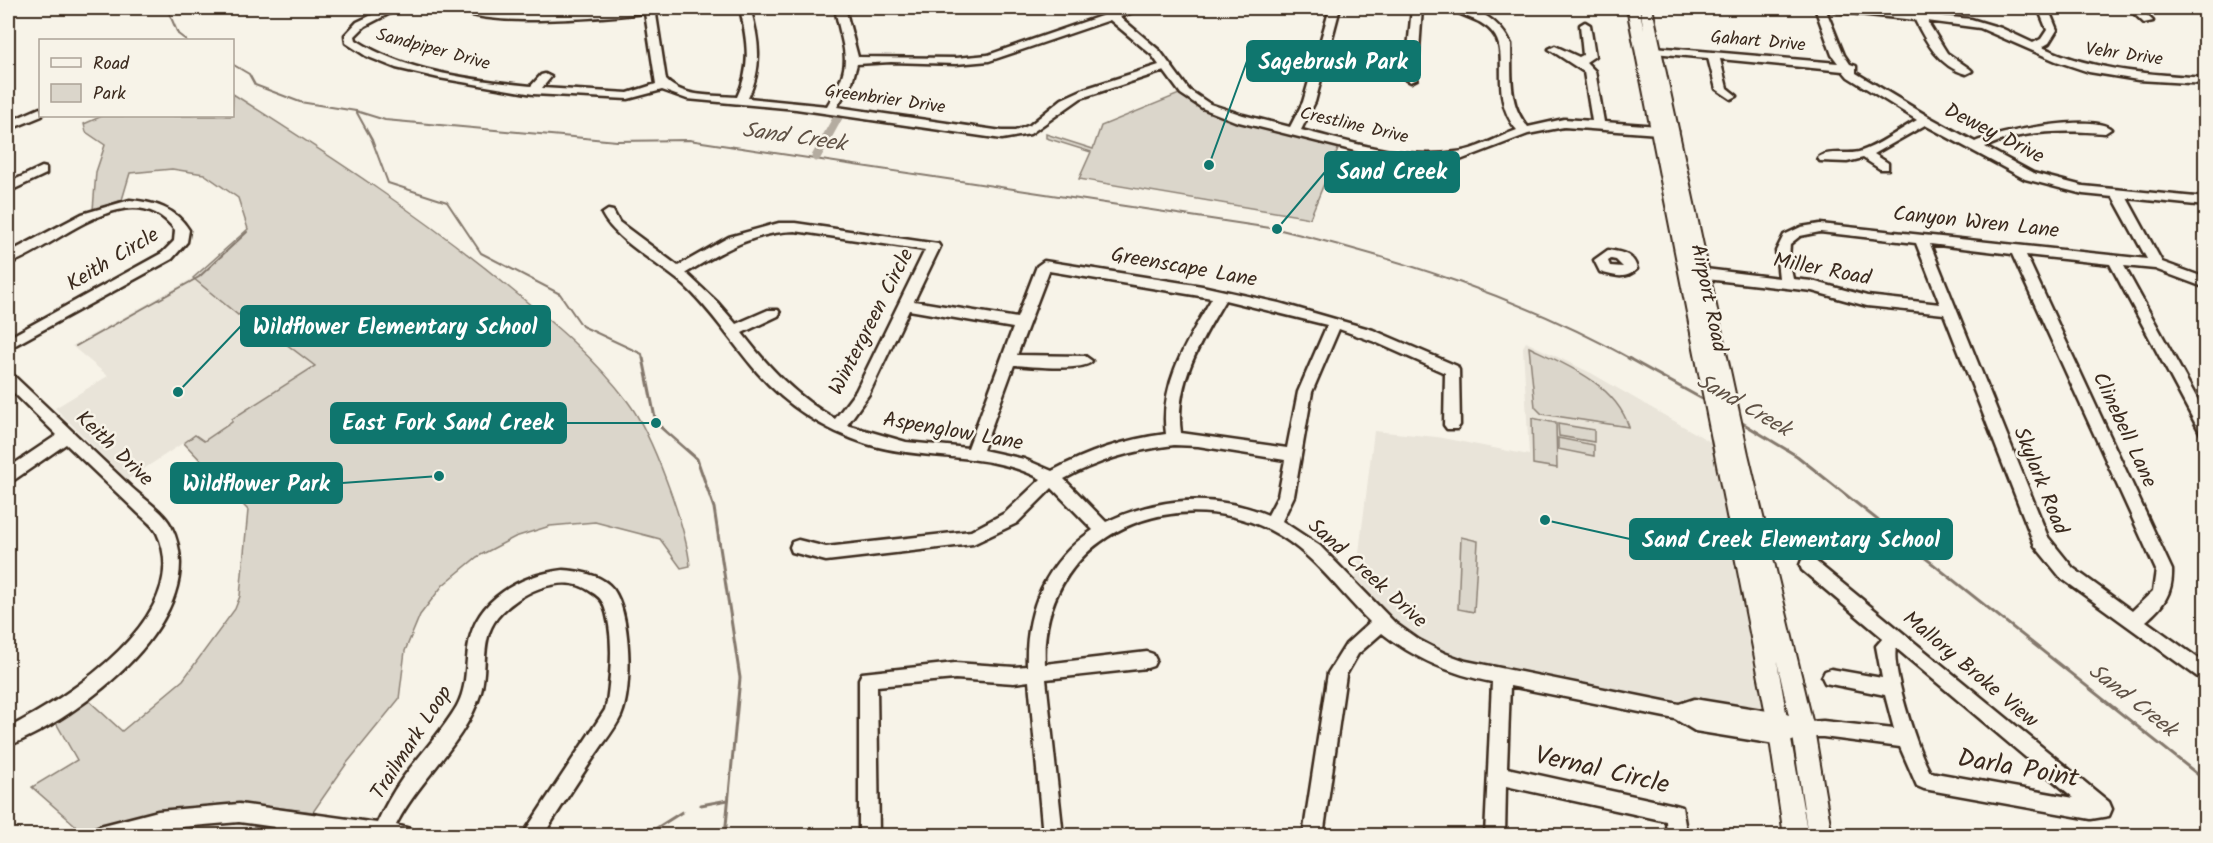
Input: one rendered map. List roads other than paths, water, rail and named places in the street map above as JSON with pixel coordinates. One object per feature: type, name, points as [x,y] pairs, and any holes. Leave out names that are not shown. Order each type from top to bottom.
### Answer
[{"type":"main road","name":"Airport Road","points":[[1633,8],[1648,50],[1716,373],[1780,727],[1796,836]]},
{"type":"main road","name":"Airport Road","points":[[1646,8],[1648,50]]},
{"type":"main road","name":"Airport Road","points":[[1731,453],[1803,729],[1820,836]]},
{"type":"street","name":"Sandpiper Drive","points":[[395,8],[361,24],[344,38],[365,51],[415,68],[468,80],[533,90],[628,96],[663,86]]},
{"type":"street","points":[[460,8],[507,16],[555,18],[650,8],[658,74],[663,86]]},
{"type":"street","points":[[741,100],[753,76],[755,58],[745,8]]},
{"type":"street","points":[[830,110],[850,79],[854,61],[853,49],[840,8]]},
{"type":"street","points":[[854,61],[983,59],[1007,53],[1108,11],[1134,8]]},
{"type":"street","points":[[1294,131],[1310,102],[1335,8]]},
{"type":"street","points":[[1411,79],[1417,8]]},
{"type":"street","points":[[1455,8],[1478,16],[1501,34],[1505,44],[1508,107],[1513,118],[1525,131]]},
{"type":"street","name":"Dewey Drive","points":[[1820,8],[1838,55],[1865,84],[1975,147],[2025,180],[2118,194],[2205,202]]},
{"type":"street","name":"Vehr Drive","points":[[1831,8],[1984,25],[2090,69],[2205,81]]},
{"type":"street","points":[[2033,47],[2052,34],[2052,25],[2043,8]]},
{"type":"street","points":[[2133,8],[2148,21]]},
{"type":"street","name":"Crestline Drive","points":[[1108,11],[1150,47],[1179,86],[1204,98],[1225,114],[1294,131],[1404,152],[1460,156],[1525,131],[1564,123],[1664,130]]},
{"type":"street","points":[[1919,16],[1935,48],[1951,64],[1966,71]]},
{"type":"street","points":[[1579,62],[1589,56],[1585,26]]},
{"type":"street","points":[[1555,49],[1579,62],[1588,71],[1598,124]]},
{"type":"street","name":"Gahart Drive","points":[[1648,50],[1852,68]]},
{"type":"street","points":[[1713,56],[1722,89],[1731,96]]},
{"type":"street","name":"Greenbrier Drive","points":[[663,86],[687,96],[830,110],[1002,135],[1028,136],[1056,108],[1077,96],[1124,78],[1166,67]]},
{"type":"street","points":[[533,90],[545,76]]},
{"type":"street","points":[[8,126],[39,112]]},
{"type":"street","points":[[1824,158],[1847,158],[1865,154],[1925,120]]},
{"type":"street","points":[[1975,147],[2008,134],[2072,128],[2105,129]]},
{"type":"street","points":[[1865,154],[1884,166]]},
{"type":"street","points":[[8,188],[42,171]]},
{"type":"street","points":[[2118,194],[2157,265]]},
{"type":"street","name":"Keith Circle","points":[[8,259],[105,209],[124,204],[150,204],[180,225],[182,230],[180,242],[166,256],[8,344]]},
{"type":"street","name":"Aspenglow Lane","points":[[608,214],[614,225],[677,272],[735,330],[779,387],[806,407],[838,426],[905,447],[975,454],[1025,465],[1052,478],[1075,498],[1103,530]]},
{"type":"street","name":"Wintergreen Circle","points":[[677,272],[742,235],[785,226],[933,248],[862,394],[838,426]]},
{"type":"street","name":"Canyon Wren Lane","points":[[1786,283],[1780,255],[1787,233],[1820,228],[2157,265],[2202,280]]},
{"type":"street","name":"Skylark Road","points":[[1921,239],[2041,541],[2067,573],[2205,675]]},
{"type":"street","name":"Clinebell Lane","points":[[2017,249],[2164,570],[2164,592],[2157,602],[2132,622]]},
{"type":"street","points":[[2114,260],[2205,430]]},
{"type":"street","name":"Greenscape Lane","points":[[975,454],[978,439],[1044,266],[1221,294],[1335,322],[1380,338],[1452,370],[1452,424]]},
{"type":"street","name":"Miller Road","points":[[1695,272],[1824,289],[1867,301],[1949,310]]},
{"type":"street","points":[[1174,439],[1172,412],[1180,375],[1192,347],[1221,294]]},
{"type":"street","points":[[906,305],[1022,324]]},
{"type":"street","points":[[735,330],[773,313]]},
{"type":"street","points":[[1272,524],[1286,496],[1305,392],[1335,322]]},
{"type":"street","points":[[1009,359],[1040,362],[1085,361]]},
{"type":"street","name":"Keith Drive","points":[[8,381],[68,435],[164,528],[172,548],[171,578],[155,619],[120,663],[66,706],[8,737]]},
{"type":"street","points":[[8,476],[68,435]]},
{"type":"street","points":[[798,547],[826,555],[973,537],[1011,518],[1052,478],[1104,453],[1174,439],[1217,442],[1292,455]]},
{"type":"street","name":"Sand Creek Drive","points":[[1053,836],[1037,672],[1036,634],[1047,590],[1075,552],[1103,530],[1138,515],[1186,507],[1227,509],[1272,524],[1320,556],[1382,623],[1412,646],[1433,657],[1466,669],[1679,712],[1695,723],[1803,729]]},
{"type":"street","name":"Mallory Broke View","points":[[1809,565],[2102,809]]},
{"type":"street","name":"Trailmark Loop","points":[[382,833],[407,788],[469,701],[474,683],[476,638],[491,612],[517,590],[539,580],[566,577],[590,582],[607,594],[614,610],[618,698],[613,712],[531,836]]},
{"type":"street","points":[[1313,836],[1337,673],[1352,649],[1382,623]]},
{"type":"street","points":[[1803,729],[1908,740],[1885,646],[1896,638]]},
{"type":"street","points":[[869,836],[868,679],[946,671],[998,676],[1147,660]]},
{"type":"street","points":[[1495,836],[1501,676]]},
{"type":"street","points":[[1831,677],[1894,688]]},
{"type":"street","name":"Darla Point","points":[[1908,740],[1924,780],[2091,810],[2102,809]]},
{"type":"street","name":"Vernal Circle","points":[[1497,774],[1675,814],[1677,836]]},
{"type":"street","points":[[100,836],[187,816],[239,813],[286,827],[403,836]]},
{"type":"waterway","name":"Sand Creek","points":[[167,8],[178,34],[185,39]]},
{"type":"waterway","name":"Sand Creek","points":[[234,65],[249,74],[255,85],[300,102],[356,111]]},
{"type":"waterway","name":"Sand Creek","points":[[356,111],[385,120],[617,141],[689,140],[1277,229],[1369,253],[1458,282],[1546,317],[1631,359]]},
{"type":"waterway","points":[[356,111],[372,140],[388,183],[447,202],[481,253],[560,294],[582,326],[642,354],[643,359]]},
{"type":"waterway","points":[[816,157],[838,117]]},
{"type":"waterway","points":[[76,346],[199,277],[247,232]]},
{"type":"waterway","points":[[643,358],[656,423],[697,459],[714,508],[740,678],[725,836]]},
{"type":"waterway","name":"Sand Creek","points":[[1628,358],[1706,401]]},
{"type":"waterway","name":"Sand Creek","points":[[1739,421],[1797,456],[2206,781]]},
{"type":"waterway","points":[[701,805],[728,800]]},
{"type":"waterway","points":[[644,836],[682,812]]},
{"type":"place","name":"Sagebrush Park","points":[[1209,165]]},
{"type":"place","name":"Sand Creek","points":[[1277,229]]},
{"type":"place","name":"Wildflower Elementary School","points":[[178,392]]},
{"type":"place","name":"East Fork Sand Creek","points":[[656,423]]},
{"type":"place","name":"Wildflower Park","points":[[439,476]]},
{"type":"place","name":"Sand Creek Elementary School","points":[[1545,520]]}]
